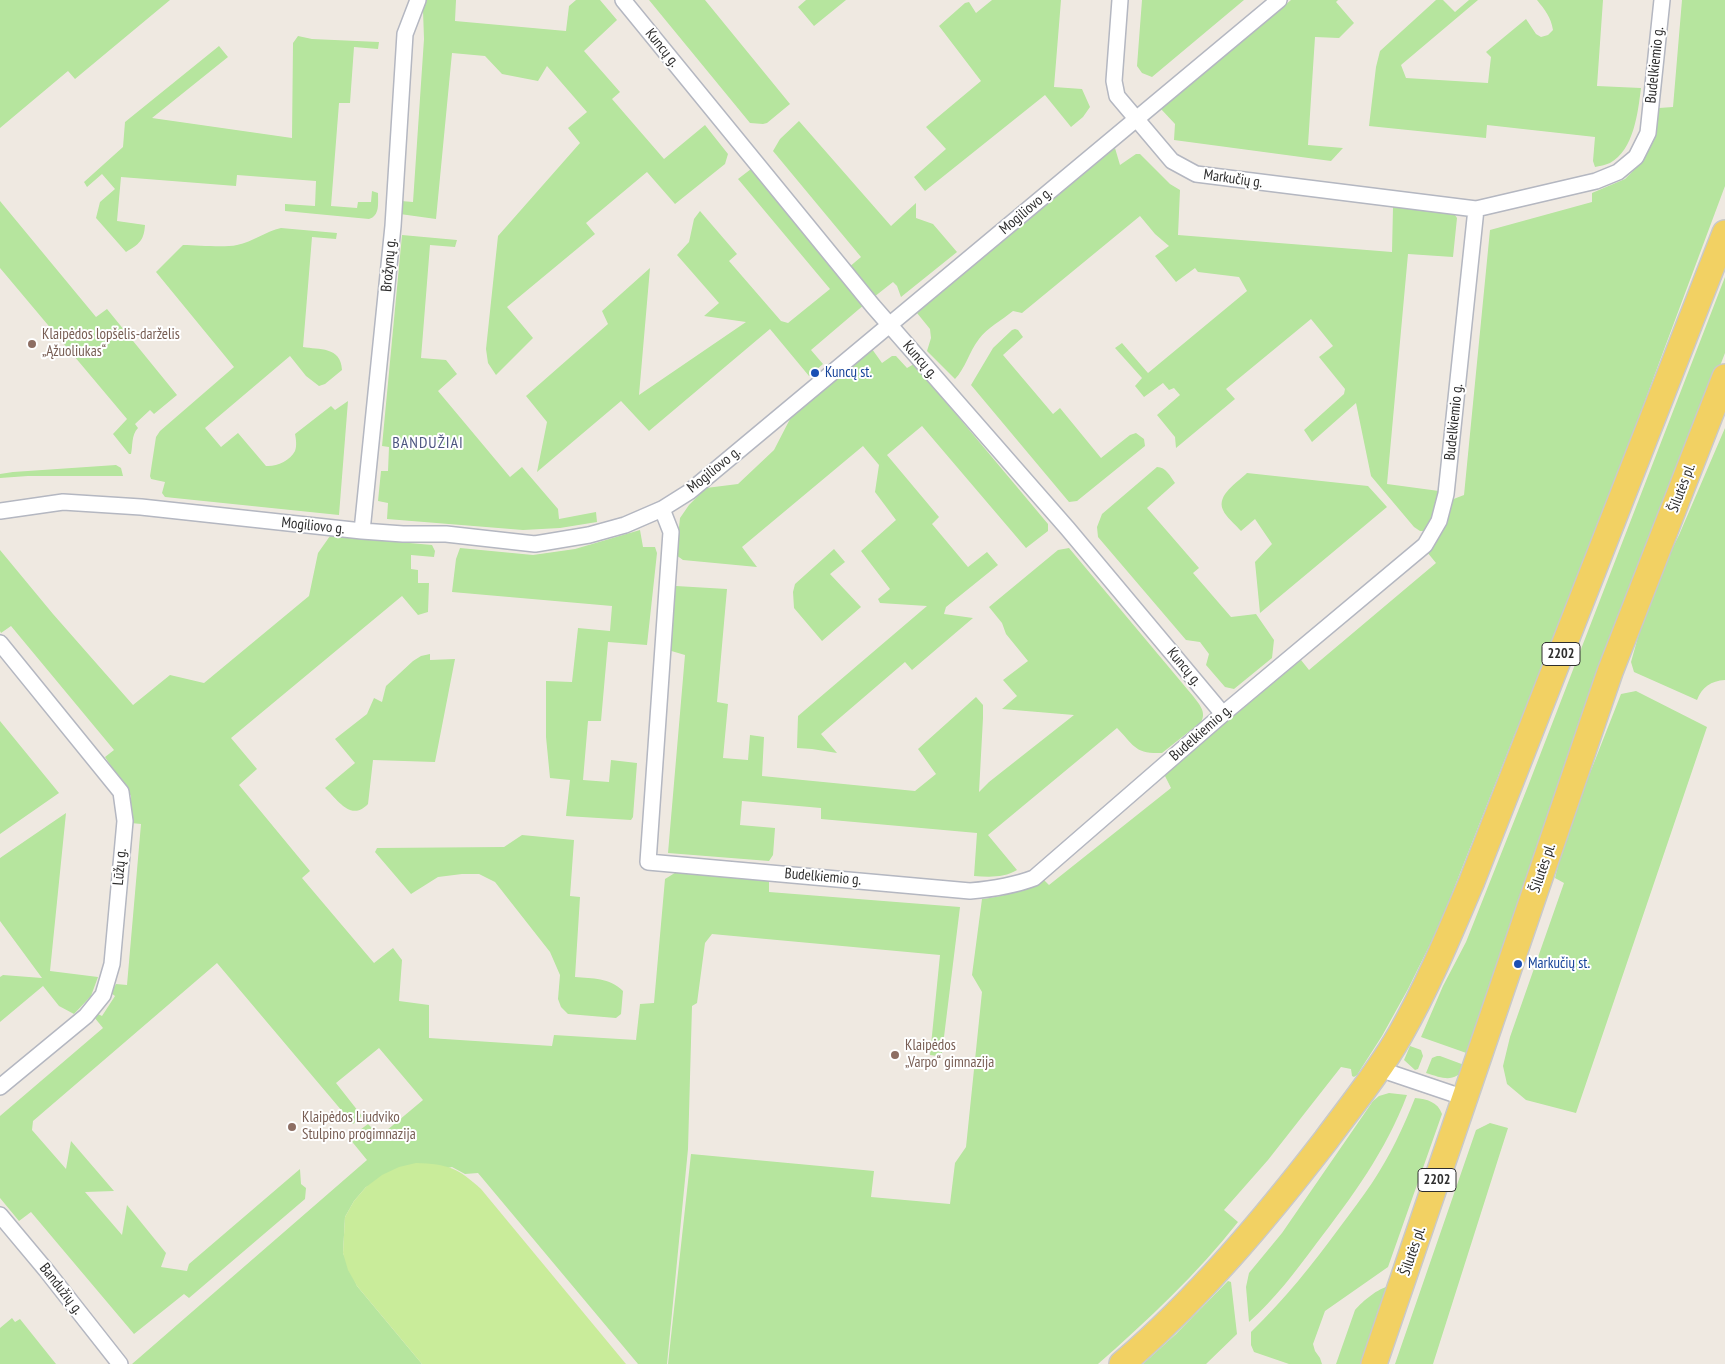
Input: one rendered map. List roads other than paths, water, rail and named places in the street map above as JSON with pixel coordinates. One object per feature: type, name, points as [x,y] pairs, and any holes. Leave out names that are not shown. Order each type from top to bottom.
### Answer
[{"type":"main road","name":"2202","points":[[1122,1364],[1177,1312],[1236,1249],[1300,1173],[1400,1036],[1439,959],[1472,881],[1725,233]]},
{"type":"main road","name":"Šilutės pl.","points":[[1374,1364],[1610,672],[1725,377]]},
{"type":"street","name":"Brožynų g.","points":[[362,531],[393,226],[405,34],[418,0]]},
{"type":"street","name":"Kuncų g.","points":[[623,0],[889,325],[1068,529],[1223,714]]},
{"type":"street","name":"Markučių g.","points":[[1120,0],[1114,81],[1118,96],[1172,161],[1196,174],[1476,209]]},
{"type":"street","name":"Mogiliovo g.","points":[[0,511],[63,502],[141,507],[362,531],[403,534],[446,534],[535,544],[589,536],[625,525],[662,509],[689,492],[1279,0]]},
{"type":"street","name":"Budelkiemio g.","points":[[662,509],[671,532],[648,862],[970,891],[1014,885],[1034,878],[1223,714],[1425,544],[1439,521],[1446,494],[1476,209],[1596,180],[1618,172],[1636,157],[1648,133],[1662,0]]},
{"type":"street","name":"Lūžų g.","points":[[0,643],[121,792],[124,821],[112,964],[103,995],[86,1016],[0,1087]]},
{"type":"street","points":[[1379,1067],[1391,1073],[1465,1098]]},
{"type":"street","name":"Bandužių g.","points":[[0,1215],[120,1364]]},
{"type":"place","name":"Klaipėdos lopšelis-darželis „Ąžuoliukas“","points":[[32,344]]},
{"type":"place","name":"Kuncų st.","points":[[815,373]]},
{"type":"place","name":"Markučių st.","points":[[1518,964]]},
{"type":"place","name":"Klaipėdos „Varpo“ gimnazija","points":[[895,1055]]},
{"type":"place","name":"Klaipėdos Liudviko Stulpino progimnazija","points":[[292,1127]]},
{"type":"district","name":"BANDUŽIAI","points":[[428,443]]}]
